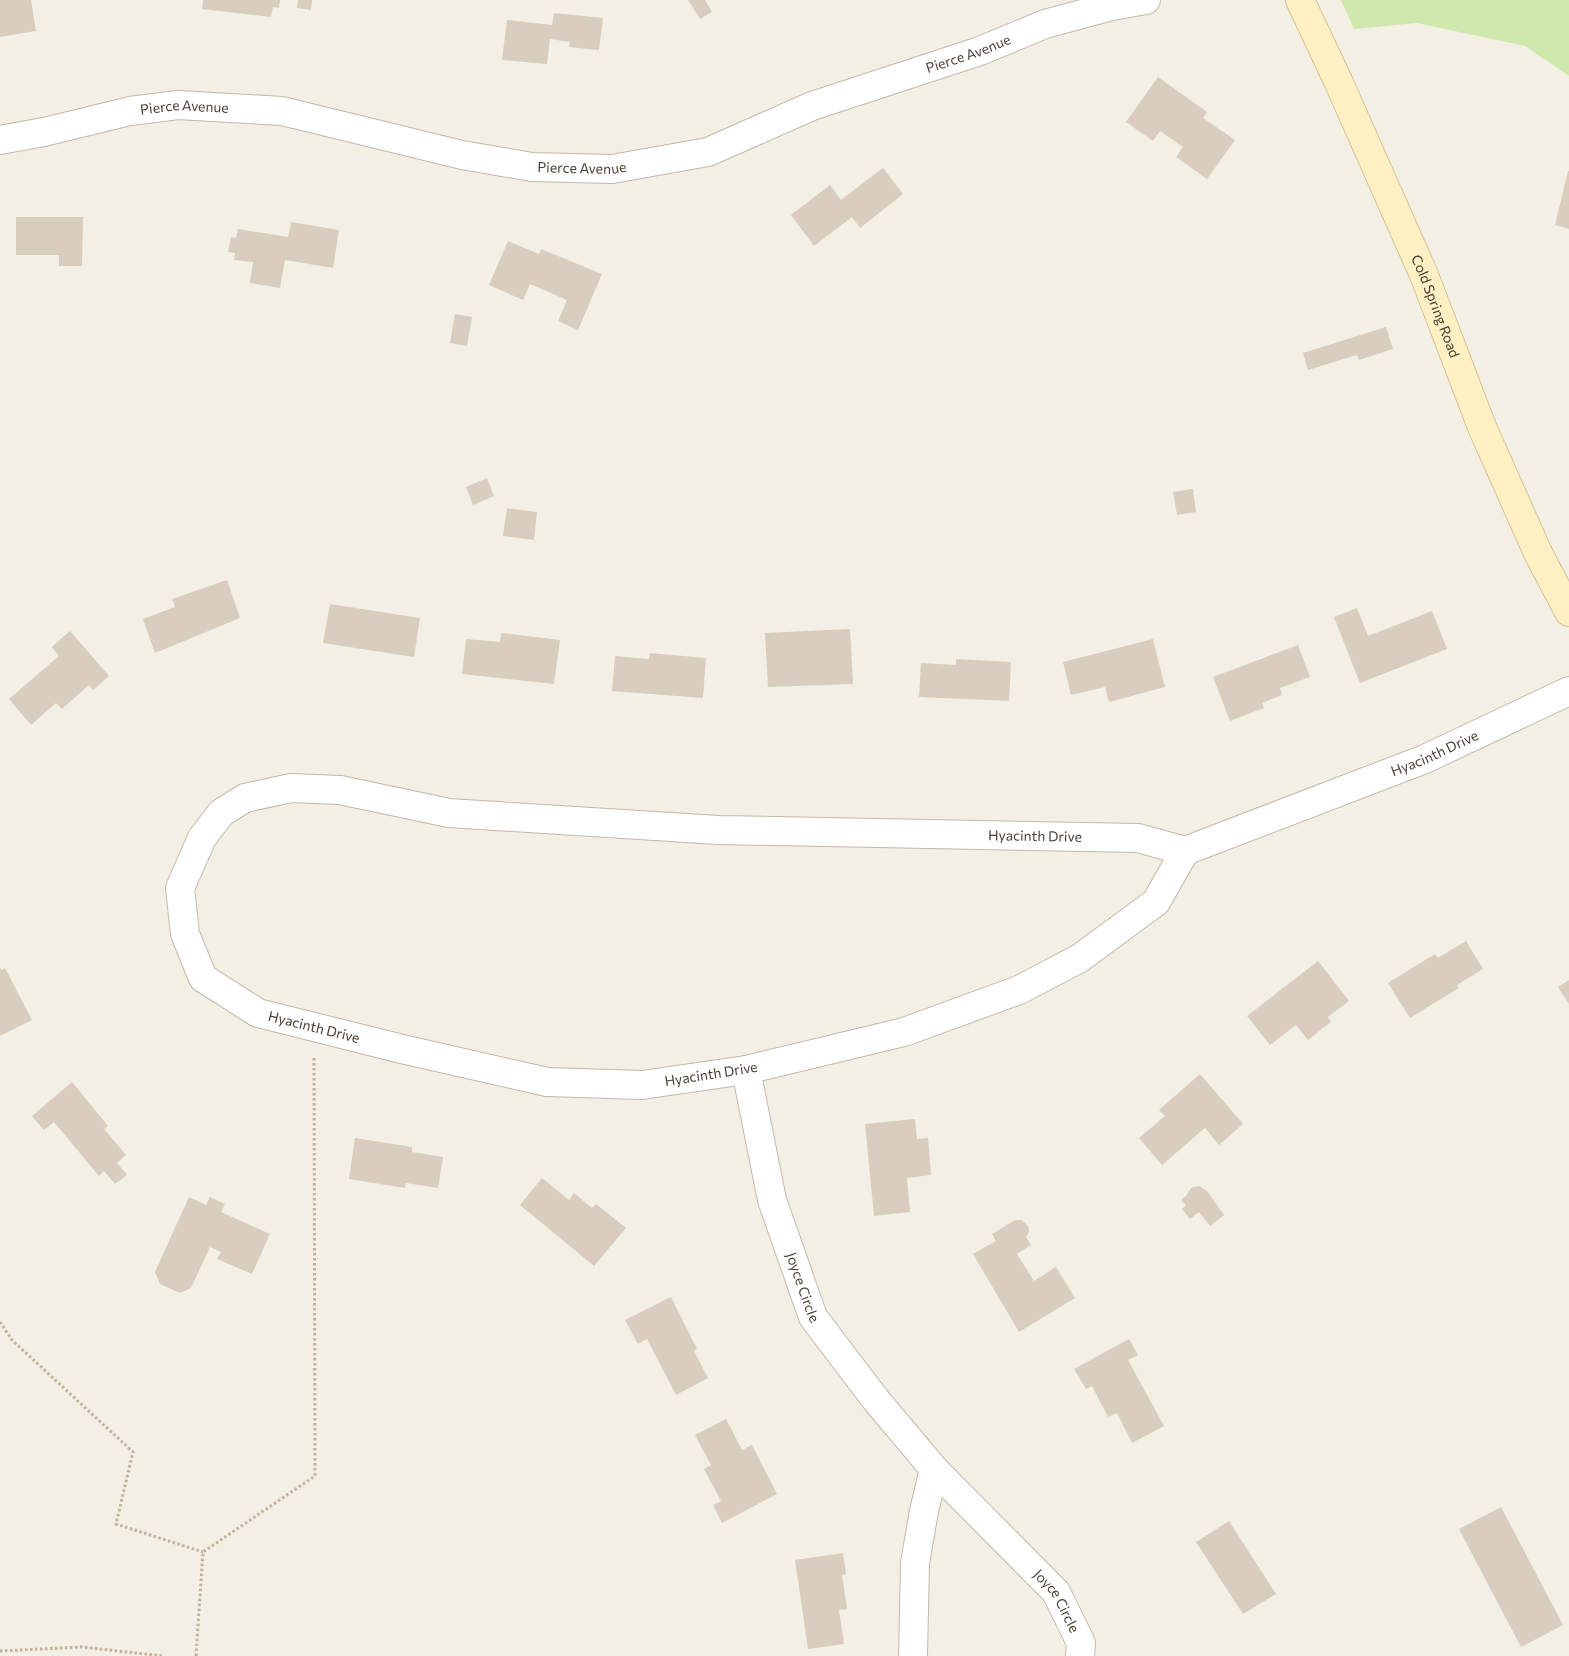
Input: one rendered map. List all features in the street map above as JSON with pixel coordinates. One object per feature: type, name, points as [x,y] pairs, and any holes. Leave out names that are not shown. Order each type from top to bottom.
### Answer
[{"type":"street","name":"Pierce Avenue","points":[[0,140],[44,132],[130,111],[178,104],[282,111],[462,155],[532,167],[612,169],[708,152],[812,106],[980,51],[1045,24],[1112,6],[1146,0]]},
{"type":"street","name":"Cold Spring Road","points":[[1300,0],[1424,275],[1482,427],[1538,553],[1569,612]]},
{"type":"street","name":"Hyacinth Drive","points":[[1185,851],[1156,902],[1080,958],[1019,990],[904,1032],[746,1070],[642,1085],[547,1082],[411,1052],[258,1013],[203,978],[185,934],[180,888],[202,838],[221,813],[246,798],[291,788],[340,790],[449,813],[718,830],[1138,838],[1185,851],[1425,759],[1569,691]]},
{"type":"street","name":"Joyce Circle","points":[[746,1070],[772,1200],[813,1317],[876,1400],[934,1469],[1056,1592],[1081,1643],[1080,1656]]},
{"type":"street","points":[[913,1656],[915,1563],[934,1469]]},
{"type":"path","points":[[203,1552],[316,1476],[314,1027]]},
{"type":"path","points":[[0,1322],[12,1340],[133,1452],[116,1524],[203,1552]]},
{"type":"path","points":[[196,1656],[203,1552]]},
{"type":"path","points":[[0,1651],[82,1647],[163,1656]]},
{"type":"green space","points":[[1341,0],[1569,0],[1569,76],[1525,46],[1417,23],[1354,29]]},
{"type":"building","points":[[0,0],[31,0],[36,31],[0,37]]},
{"type":"building","points":[[203,0],[280,0],[279,8],[273,7],[271,17],[202,9]]},
{"type":"building","points":[[298,0],[312,0],[311,10],[297,8]]},
{"type":"building","points":[[688,0],[705,0],[712,12],[700,19]]},
{"type":"building","points":[[554,13],[603,18],[599,50],[569,47],[570,42],[550,39],[547,64],[502,60],[507,20],[552,25]]},
{"type":"building","points":[[1158,77],[1207,112],[1203,118],[1235,140],[1207,179],[1176,157],[1183,147],[1160,131],[1153,141],[1126,122]]},
{"type":"building","points":[[883,168],[903,194],[860,228],[852,217],[814,246],[791,215],[830,185],[841,200]]},
{"type":"building","points":[[1569,171],[1569,229],[1555,225]]},
{"type":"building","points":[[16,217],[83,217],[82,266],[59,266],[59,255],[16,255]]},
{"type":"building","points":[[291,222],[339,230],[333,268],[285,260],[280,288],[250,283],[253,262],[234,260],[235,253],[228,252],[231,237],[236,238],[238,229],[288,237]]},
{"type":"building","points":[[508,241],[539,254],[541,249],[602,274],[578,330],[558,321],[567,300],[530,284],[523,300],[489,285]]},
{"type":"building","points":[[455,314],[472,317],[467,346],[450,343]]},
{"type":"building","points":[[1386,327],[1393,349],[1359,360],[1357,355],[1308,370],[1303,353]]},
{"type":"building","points":[[487,478],[494,496],[473,505],[466,487]]},
{"type":"building","points":[[1193,489],[1196,512],[1177,515],[1173,492]]},
{"type":"building","points":[[507,508],[537,512],[534,540],[503,536]]},
{"type":"building","points":[[227,580],[240,618],[155,653],[143,619],[175,607],[172,599]]},
{"type":"building","points":[[330,604],[420,618],[414,657],[323,643]]},
{"type":"building","points":[[1357,608],[1368,636],[1432,611],[1447,649],[1360,683],[1334,617]]},
{"type":"building","points":[[850,629],[853,684],[768,687],[765,633]]},
{"type":"building","points":[[70,631],[109,676],[93,690],[89,685],[62,709],[56,703],[31,725],[9,699],[59,656],[52,647]]},
{"type":"building","points":[[501,633],[560,640],[554,684],[462,674],[466,639],[500,642]]},
{"type":"building","points":[[1153,639],[1165,687],[1109,702],[1105,687],[1071,695],[1063,662]]},
{"type":"building","points":[[1298,645],[1310,677],[1280,688],[1282,695],[1262,703],[1264,708],[1230,721],[1213,677]]},
{"type":"building","points":[[650,653],[706,658],[703,698],[612,691],[615,656],[649,659]]},
{"type":"building","points":[[956,659],[1011,662],[1009,701],[919,697],[921,663],[956,665]]},
{"type":"building","points":[[1466,941],[1483,969],[1457,985],[1459,988],[1410,1018],[1388,983],[1435,954],[1438,958]]},
{"type":"building","points":[[1318,961],[1349,1001],[1328,1017],[1331,1022],[1308,1040],[1296,1025],[1270,1045],[1247,1016]]},
{"type":"building","points":[[0,967],[1,970],[5,968],[32,1020],[0,1036]]},
{"type":"building","points":[[1569,980],[1569,1004],[1558,987]]},
{"type":"building","points":[[1200,1074],[1243,1124],[1219,1145],[1205,1128],[1162,1165],[1139,1138],[1165,1116],[1159,1110]]},
{"type":"building","points":[[72,1082],[108,1126],[104,1129],[126,1155],[117,1163],[127,1175],[115,1184],[104,1171],[99,1176],[54,1122],[44,1130],[32,1116]]},
{"type":"building","points":[[915,1119],[917,1139],[928,1138],[931,1175],[907,1178],[910,1212],[874,1216],[865,1124]]},
{"type":"building","points":[[355,1138],[412,1147],[412,1152],[443,1157],[438,1188],[406,1183],[405,1188],[349,1179]]},
{"type":"building","points":[[542,1178],[569,1200],[574,1193],[592,1208],[596,1204],[626,1228],[594,1266],[520,1205]]},
{"type":"building","points":[[1199,1186],[1207,1191],[1224,1215],[1210,1226],[1199,1212],[1190,1219],[1182,1209],[1186,1205],[1181,1200],[1191,1188]]},
{"type":"building","points":[[189,1197],[206,1205],[210,1197],[225,1204],[221,1212],[270,1234],[252,1274],[217,1259],[221,1252],[210,1247],[191,1288],[180,1293],[160,1284],[155,1272]]},
{"type":"building","points":[[1015,1220],[1022,1220],[1028,1226],[1029,1232],[1026,1237],[1031,1245],[1017,1254],[1034,1281],[1056,1267],[1075,1298],[1019,1332],[973,1254],[996,1241],[992,1234]]},
{"type":"building","points":[[671,1297],[697,1349],[694,1351],[708,1378],[676,1395],[647,1339],[638,1344],[625,1320]]},
{"type":"building","points":[[1129,1339],[1138,1355],[1128,1360],[1164,1426],[1132,1443],[1117,1413],[1108,1417],[1092,1386],[1086,1389],[1074,1369]]},
{"type":"building","points":[[726,1419],[742,1450],[752,1445],[777,1494],[722,1523],[713,1505],[721,1501],[704,1469],[711,1465],[695,1435]]},
{"type":"building","points":[[1501,1507],[1563,1625],[1521,1647],[1459,1529]]},
{"type":"building","points":[[1229,1521],[1276,1594],[1243,1614],[1196,1542]]},
{"type":"building","points":[[843,1553],[846,1574],[842,1575],[847,1609],[839,1610],[844,1644],[808,1649],[795,1560]]}]
